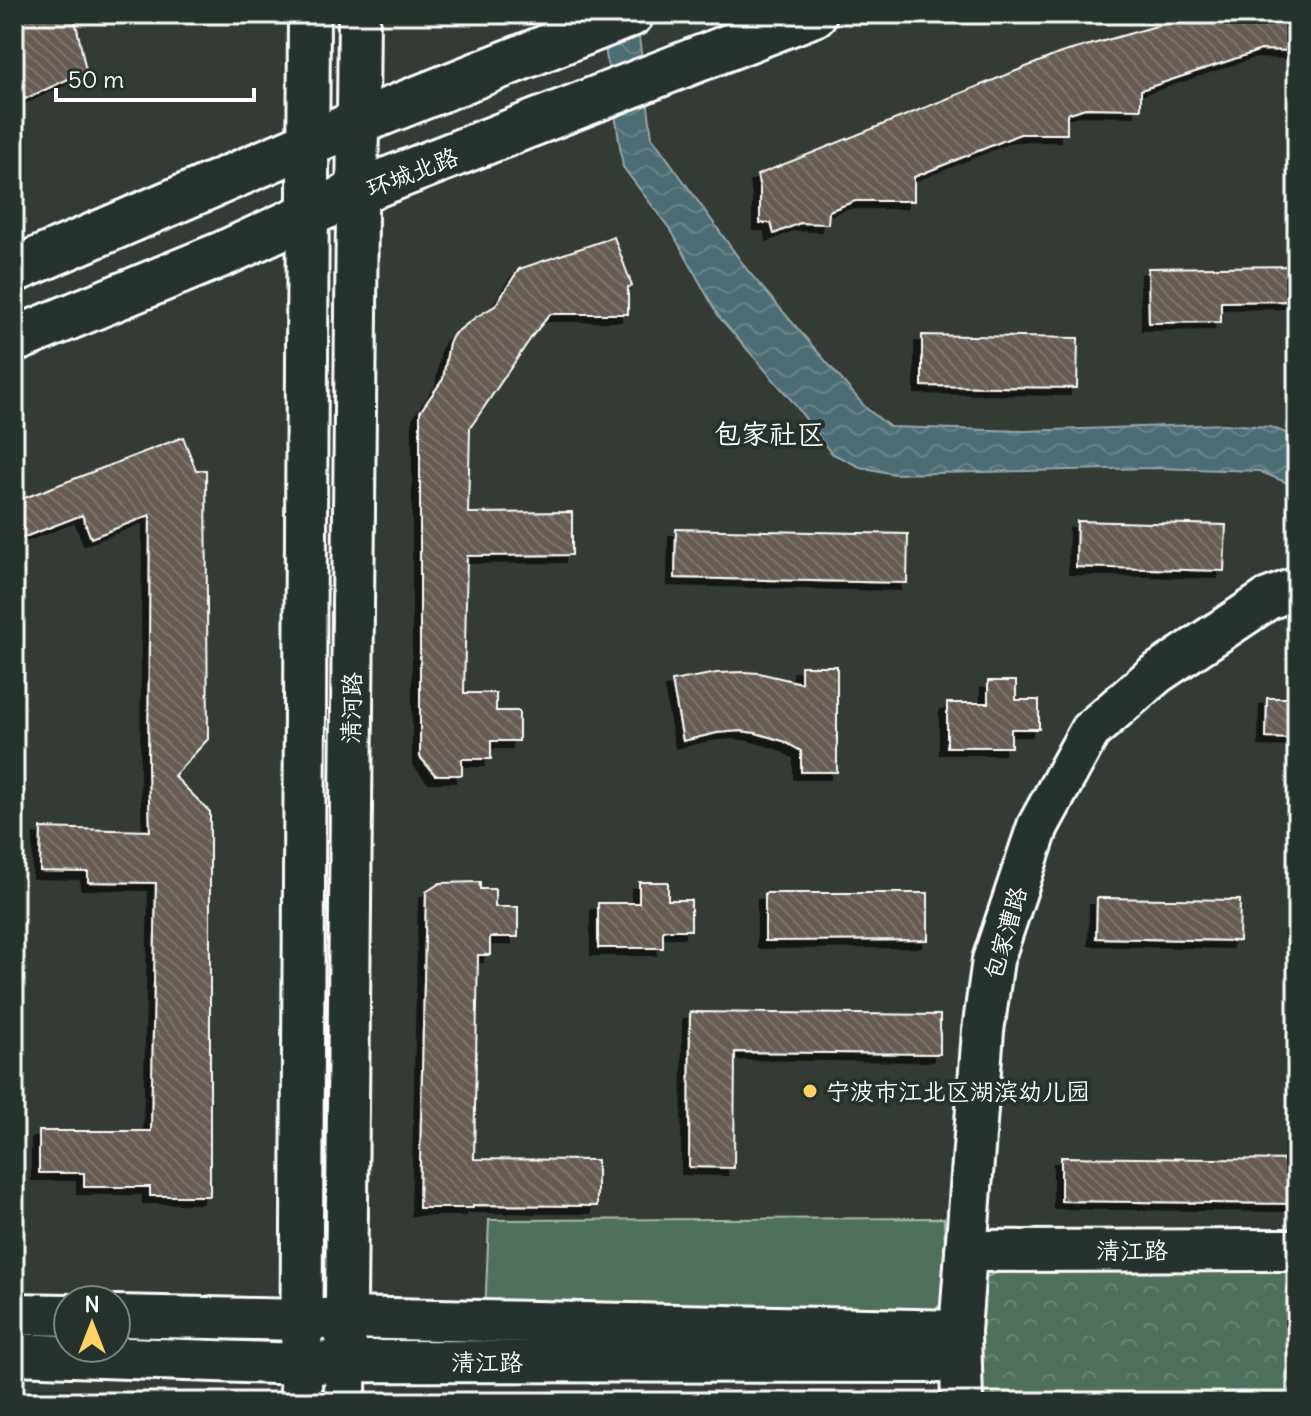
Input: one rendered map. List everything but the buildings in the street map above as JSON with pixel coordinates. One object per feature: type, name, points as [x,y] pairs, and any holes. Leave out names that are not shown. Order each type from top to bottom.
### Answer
[{"type":"main road","points":[[14,270],[359,122],[631,14]]},
{"type":"main road","name":"环城北路","points":[[14,340],[225,253],[357,192],[814,14]]},
{"type":"street","name":"清河路","points":[[301,1383],[309,14]]},
{"type":"street","name":"清河路","points":[[345,1402],[359,14]]},
{"type":"street","name":"包家漕路","points":[[962,1402],[960,1347],[983,1031],[993,960],[1038,826],[1090,731],[1156,674],[1268,599],[1297,588]]},
{"type":"street","name":"清江路","points":[[966,1251],[1297,1250]]},
{"type":"street","points":[[14,1314],[52,1315]]},
{"type":"street","name":"清江路","points":[[132,1316],[345,1318],[960,1347]]},
{"type":"street","name":"清江路","points":[[14,1354],[301,1383],[345,1361],[960,1347]]},
{"type":"green space","points":[[944,1218],[946,1282],[941,1304],[926,1319],[485,1315],[489,1220]]},
{"type":"green space","points":[[1297,1266],[1297,1402],[981,1402],[980,1298],[985,1277],[1014,1267]]},
{"type":"water","points":[[600,14],[636,14],[652,137],[748,271],[866,408],[890,427],[1025,431],[1223,424],[1270,427],[1297,437],[1297,487],[1259,471],[1153,468],[894,474],[860,467],[831,453],[793,402],[719,317],[672,232],[623,167]]},
{"type":"place","name":"宁波市江北区湖滨幼儿园","points":[[810,1091]]},
{"type":"district","name":"包家社区","points":[[769,434]]}]
